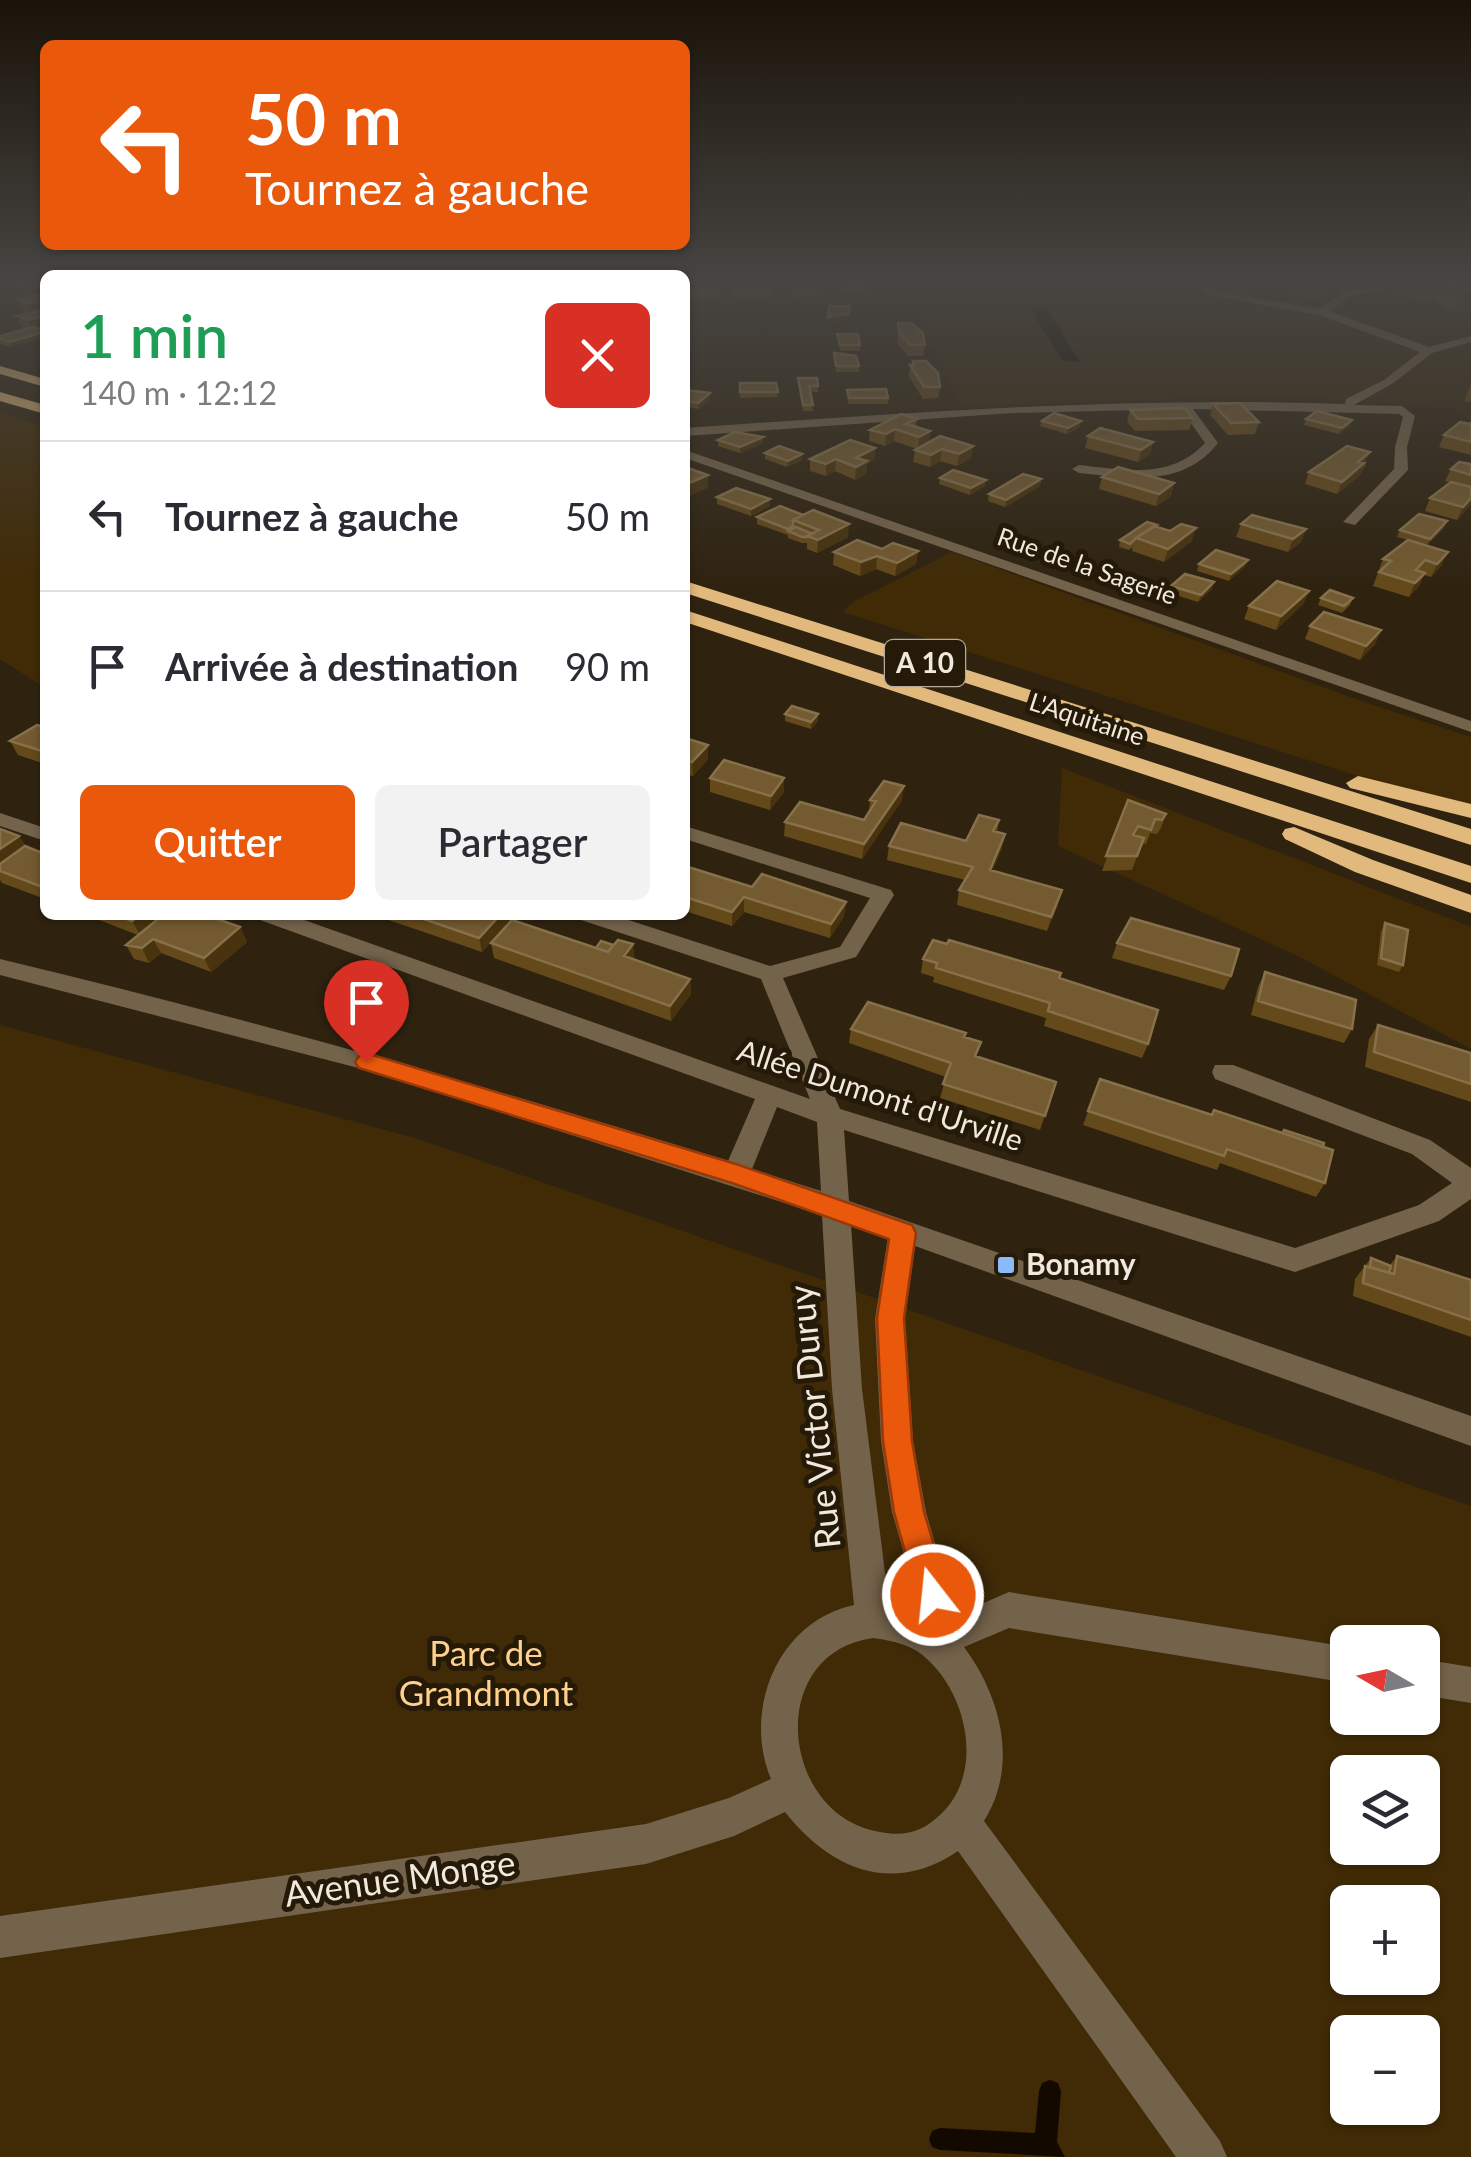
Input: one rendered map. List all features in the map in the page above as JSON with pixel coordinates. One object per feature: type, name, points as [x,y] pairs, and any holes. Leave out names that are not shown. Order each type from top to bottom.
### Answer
[{"type":"highway","points":[[0,396],[40,408]]},
{"type":"highway","name":"L'Aquitaine","points":[[690,588],[1471,837]]},
{"type":"highway","name":"L'Aquitaine","points":[[690,618],[1471,875]]},
{"type":"highway","points":[[1165,739],[1418,796],[1471,812]]},
{"type":"highway","points":[[1150,769],[1364,866],[1471,904]]},
{"type":"street","points":[[1345,404],[1381,384]]},
{"type":"street","points":[[1079,469],[1159,475],[1188,463],[1212,443],[1184,405]]},
{"type":"street","points":[[690,432],[932,413],[1184,405],[1396,407],[1409,416],[1398,477],[1350,522]]},
{"type":"street","name":"Rue de la Sagerie","points":[[690,456],[1471,726]]},
{"type":"street","points":[[0,819],[40,833]]},
{"type":"street","points":[[605,920],[770,974],[848,952],[882,896],[690,834]]},
{"type":"street","name":"Allée Dumont d'Urville","points":[[282,920],[830,1116],[1296,1260],[1429,1213],[1471,1183],[1421,1147],[1224,1072]]},
{"type":"street","points":[[0,967],[366,1062],[736,1174],[1079,1290],[1471,1431]]},
{"type":"street","points":[[770,974],[830,1116]]},
{"type":"street","points":[[736,1174],[770,1095]]},
{"type":"street","name":"Rue Victor Duruy","points":[[830,1116],[847,1389],[874,1620]]},
{"type":"street","points":[[903,1233],[890,1318],[897,1441],[909,1512],[933,1595],[934,1642]]},
{"type":"street","points":[[934,1642],[1009,1610],[1330,1662]]},
{"type":"street","points":[[874,1620],[904,1626],[934,1642],[964,1677],[982,1721],[985,1754],[980,1786],[962,1822],[937,1843],[907,1855],[874,1856],[842,1844],[812,1822],[790,1790],[778,1736],[778,1709],[789,1672],[811,1644],[840,1626],[874,1620]]},
{"type":"street","points":[[1440,1680],[1471,1685]]},
{"type":"street","name":"Avenue Monge","points":[[0,1936],[646,1844],[734,1816],[790,1790]]},
{"type":"street","points":[[962,1822],[1204,2157]]},
{"type":"shaded area","points":[[950,384],[1471,384],[1471,421],[1454,409],[1325,399],[1248,397],[960,406]]},
{"type":"green space","points":[[0,412],[40,425],[40,685],[0,659]]},
{"type":"green space","points":[[952,552],[1471,737],[1471,812],[843,612],[853,602]]},
{"type":"green space","points":[[1062,768],[1471,927],[1471,1049],[1300,957],[1058,846]]},
{"type":"green space","name":"Parc de Grandmont","points":[[0,1025],[418,1139],[1471,1506],[1471,2157],[0,2157]]},
{"type":"building","points":[[740,384],[776,384],[778,392],[740,392]]},
{"type":"building","points":[[799,384],[818,384],[809,386],[813,405],[803,405]]},
{"type":"building","points":[[886,389],[888,398],[849,398],[847,390]]},
{"type":"building","points":[[690,391],[710,393],[698,403],[690,402]]},
{"type":"building","points":[[1240,403],[1259,422],[1231,423],[1213,404]]},
{"type":"building","points":[[1185,408],[1193,418],[1138,419],[1130,410]]},
{"type":"building","points":[[1317,411],[1352,420],[1342,428],[1306,419]]},
{"type":"building","points":[[1054,413],[1081,421],[1068,428],[1042,421]]},
{"type":"building","points":[[901,414],[917,419],[906,424],[930,431],[919,437],[895,429],[886,434],[870,430]]},
{"type":"building","points":[[1460,422],[1471,423],[1471,442],[1444,435]]},
{"type":"building","points":[[1100,428],[1153,442],[1141,450],[1088,436]]},
{"type":"building","points":[[735,432],[763,437],[740,447],[718,440]]},
{"type":"building","points":[[940,436],[973,446],[959,454],[942,449],[931,455],[915,450]]},
{"type":"building","points":[[850,440],[875,448],[856,458],[867,461],[856,467],[836,459],[826,464],[810,459]]},
{"type":"building","points":[[779,446],[802,454],[788,461],[765,453]]},
{"type":"building","points":[[1347,446],[1370,452],[1358,462],[1364,463],[1342,482],[1309,472]]},
{"type":"building","points":[[1459,462],[1471,464],[1471,475],[1451,469]]},
{"type":"building","points":[[1118,467],[1174,483],[1159,494],[1102,477]]},
{"type":"building","points":[[690,469],[708,475],[690,482]]},
{"type":"building","points":[[953,470],[986,480],[971,488],[940,478]]},
{"type":"building","points":[[1023,474],[1041,479],[1006,500],[989,494]]},
{"type":"building","points":[[1451,482],[1471,487],[1471,498],[1463,507],[1430,498]]},
{"type":"building","points":[[736,488],[770,499],[751,509],[717,497]]},
{"type":"building","points":[[780,506],[803,515],[793,520],[788,529],[757,517]]},
{"type":"building","points":[[813,510],[849,524],[818,540],[807,536],[819,530],[793,520]]},
{"type":"building","points":[[1419,514],[1447,521],[1430,539],[1400,530]]},
{"type":"building","points":[[1252,515],[1306,529],[1293,539],[1241,524]]},
{"type":"building","points":[[1147,522],[1157,525],[1130,544],[1120,540]]},
{"type":"building","points":[[1181,524],[1196,528],[1168,549],[1136,538],[1154,526],[1170,531]]},
{"type":"building","points":[[796,527],[812,534],[802,537],[788,531]]},
{"type":"building","points":[[857,540],[882,549],[893,543],[918,551],[897,563],[877,556],[861,562],[834,552]]},
{"type":"building","points":[[1408,540],[1448,552],[1437,564],[1425,560],[1416,570],[1425,573],[1415,583],[1379,572],[1391,561],[1383,559]]},
{"type":"building","points":[[1216,550],[1248,560],[1231,574],[1199,564]]},
{"type":"building","points":[[1185,574],[1214,582],[1201,595],[1171,586]]},
{"type":"building","points":[[1277,581],[1309,591],[1281,616],[1249,606]]},
{"type":"building","points":[[1330,590],[1353,598],[1344,606],[1321,598]]},
{"type":"building","points":[[1324,612],[1381,630],[1366,646],[1310,626]]},
{"type":"building","points":[[792,706],[818,714],[811,722],[785,714]]},
{"type":"building","points":[[37,725],[40,726],[40,750],[10,741]]},
{"type":"building","points":[[690,740],[708,745],[692,762]]},
{"type":"building","points":[[724,760],[784,778],[771,796],[710,778]]},
{"type":"building","points":[[884,781],[904,786],[864,844],[785,822],[800,802],[864,820],[876,801],[870,800]]},
{"type":"building","points":[[1128,800],[1166,814],[1162,820],[1155,819],[1151,830],[1138,826],[1133,835],[1144,838],[1137,856],[1106,856]]},
{"type":"building","points":[[979,815],[999,820],[993,831],[1005,834],[990,870],[1062,890],[1051,917],[959,890],[973,867],[889,846],[901,823],[966,841]]},
{"type":"building","points":[[0,829],[19,836],[0,849]]},
{"type":"building","points":[[25,846],[40,852],[40,886],[0,871],[0,864]]},
{"type":"building","points":[[690,868],[752,887],[762,874],[846,902],[831,924],[744,897],[732,912],[690,899]]},
{"type":"building","points":[[1131,918],[1239,949],[1231,976],[1117,943]]},
{"type":"building","points":[[157,920],[220,920],[240,927],[204,958],[153,939],[142,948],[126,945]]},
{"type":"building","points":[[427,920],[495,920],[479,938]]},
{"type":"building","points":[[512,920],[608,952],[618,940],[633,944],[624,956],[690,979],[670,1006],[491,943]]},
{"type":"building","points":[[1385,923],[1408,930],[1403,965],[1381,958]]},
{"type":"building","points":[[933,940],[947,944],[949,940],[1061,973],[1059,978],[1158,1010],[1148,1044],[1048,1011],[1050,1003],[936,968],[937,963],[923,959]]},
{"type":"building","points":[[601,941],[613,945],[608,952],[596,948]]},
{"type":"building","points":[[1265,972],[1356,1000],[1352,1029],[1258,1001]]},
{"type":"building","points":[[868,1002],[966,1033],[964,1037],[981,1042],[975,1056],[1056,1082],[1045,1116],[943,1084],[951,1063],[851,1029]]},
{"type":"building","points":[[1378,1025],[1471,1053],[1471,1084],[1374,1052]]},
{"type":"building","points":[[1100,1079],[1212,1115],[1214,1110],[1333,1150],[1325,1183],[1227,1149],[1224,1156],[1088,1111]]},
{"type":"building","points":[[1284,1130],[1324,1143],[1323,1147],[1283,1133]]},
{"type":"building","points":[[1397,1256],[1471,1280],[1471,1320],[1363,1283],[1365,1266],[1394,1274]]},
{"type":"building","points":[[1371,1258],[1391,1266],[1389,1273],[1370,1267]]},
{"type":"waterway","points":[[1045,2146],[1050,2091]]},
{"type":"waterway","points":[[940,2139],[1045,2146]]},
{"type":"waterway","points":[[1045,2146],[1045,2150]]},
{"type":"waterway","points":[[1045,2146],[1054,2157]]},
{"type":"place","name":"Bonamy","points":[[1006,1265]]},
{"type":"route","points":[[366,1062],[736,1174],[903,1233],[890,1318],[897,1441],[909,1512],[933,1595]]}]
